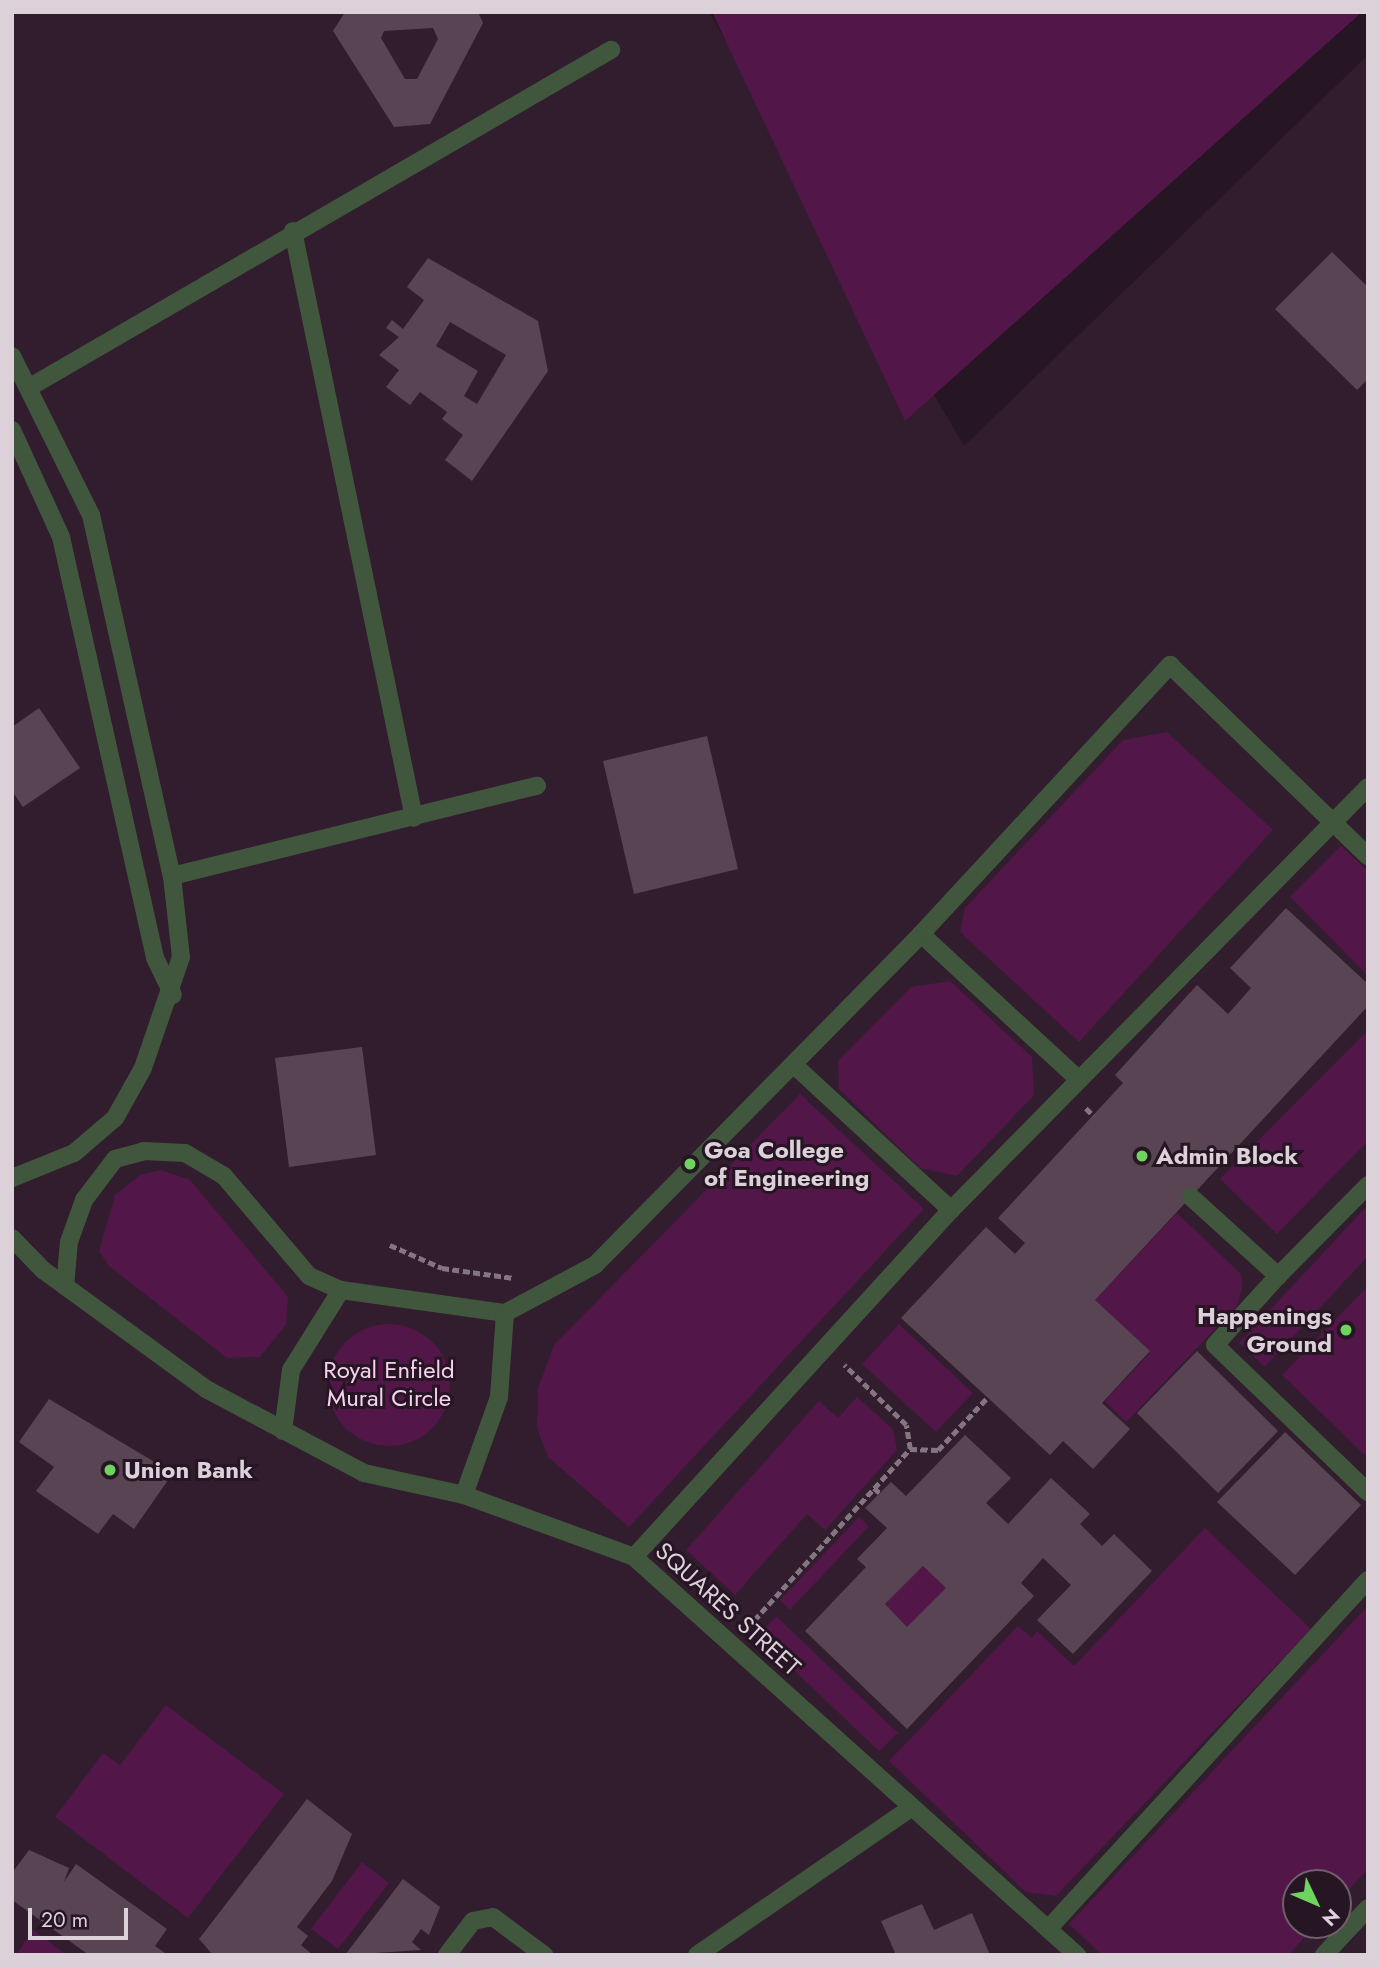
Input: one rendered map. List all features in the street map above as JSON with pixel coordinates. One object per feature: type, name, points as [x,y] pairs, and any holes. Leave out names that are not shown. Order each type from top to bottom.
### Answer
[{"type":"lane","points":[[30,387],[293,231],[611,50]]},
{"type":"lane","points":[[293,231],[414,818]]},
{"type":"lane","points":[[12,356],[30,387],[91,515],[172,876],[181,957],[173,995],[115,1118],[74,1153],[12,1178]]},
{"type":"lane","points":[[12,430],[61,537],[155,958],[173,995]]},
{"type":"lane","points":[[65,1286],[69,1242],[84,1200],[115,1159],[144,1151],[184,1153],[224,1176],[310,1276],[341,1290],[505,1313],[595,1265],[921,934],[1170,665],[1368,856]]},
{"type":"lane","points":[[172,876],[537,786]]},
{"type":"lane","points":[[634,1557],[951,1210],[1078,1079],[1336,826],[1368,787]]},
{"type":"lane","points":[[921,934],[1078,1079]]},
{"type":"lane","points":[[794,1065],[951,1210]]},
{"type":"lane","points":[[1368,1185],[1278,1276],[1215,1345],[1368,1492]]},
{"type":"lane","points":[[1191,1197],[1278,1276]]},
{"type":"lane","name":"SQUARES STREET","points":[[12,1238],[65,1286],[206,1389],[364,1473],[464,1495],[634,1557],[1077,1955]]},
{"type":"lane","points":[[284,1431],[291,1370],[341,1290]]},
{"type":"lane","points":[[464,1495],[499,1397],[505,1313]]},
{"type":"lane","points":[[1048,1929],[1368,1580]]},
{"type":"lane","points":[[696,1955],[912,1807]]},
{"type":"lane","points":[[1324,1955],[1368,1908]]},
{"type":"lane","points":[[447,1955],[473,1921],[493,1917],[544,1955]]},
{"type":"path","points":[[390,1245],[442,1268],[498,1280],[520,1277]]},
{"type":"path","points":[[826,1348],[906,1425],[910,1449]]},
{"type":"path","points":[[732,1645],[910,1449],[938,1450],[987,1398]]},
{"type":"path","points":[[874,1488],[880,1493]]},
{"type":"shaded area","name":"Goa College of Engineering","points":[[12,12],[709,12],[964,446],[1368,55],[1368,1955],[12,1955]]},
{"type":"green space","points":[[712,12],[1362,12],[905,421]]},
{"type":"green space","points":[[1167,732],[1273,830],[1079,1042],[960,932],[965,908],[1123,740]]},
{"type":"green space","points":[[1341,846],[1368,871],[1368,976],[1290,897]]},
{"type":"green space","points":[[950,981],[1032,1057],[1034,1095],[957,1176],[920,1168],[839,1089],[838,1061],[911,987]]},
{"type":"green space","points":[[1368,1030],[1368,1141],[1277,1234],[1220,1179]]},
{"type":"green space","points":[[800,1094],[924,1209],[629,1527],[548,1457],[537,1428],[538,1388],[554,1345]]},
{"type":"green space","points":[[161,1170],[190,1180],[288,1297],[286,1325],[260,1357],[227,1358],[109,1266],[99,1251],[115,1195],[140,1175]]},
{"type":"green space","points":[[1368,1205],[1368,1256],[1265,1367],[1239,1343]]},
{"type":"green space","points":[[1177,1213],[1240,1273],[1243,1284],[1237,1306],[1126,1422],[1105,1401],[1150,1353],[1095,1300]]},
{"type":"green space","name":"Happenings Ground","points":[[1368,1286],[1368,1458],[1282,1375]]},
{"type":"green space","name":"Royal Enfield Mural Circle","points":[[389,1324],[412,1329],[432,1342],[445,1362],[450,1385],[445,1408],[432,1428],[412,1441],[389,1446],[366,1441],[346,1428],[333,1408],[328,1385],[333,1362],[346,1342],[366,1329]]},
{"type":"green space","points":[[899,1324],[973,1393],[936,1432],[862,1364]]},
{"type":"green space","points":[[857,1397],[893,1429],[897,1450],[825,1530],[807,1514],[735,1595],[686,1550],[819,1401],[838,1418]]},
{"type":"green space","points":[[859,1517],[869,1526],[790,1610],[780,1600]]},
{"type":"green space","points":[[1205,1528],[1311,1629],[1056,1896],[1026,1892],[889,1761],[1018,1626],[1032,1638],[1037,1631],[1074,1666]]},
{"type":"green space","points":[[923,1566],[946,1588],[907,1627],[885,1604]]},
{"type":"green space","points":[[1368,1606],[1368,1869],[1352,1886],[1352,1869],[1282,1869],[1282,1939],[1303,1939],[1288,1955],[1102,1955],[1069,1924]]},
{"type":"green space","points":[[776,1616],[898,1733],[879,1751],[758,1636]]},
{"type":"green space","points":[[166,1705],[284,1794],[188,1918],[55,1817],[103,1753],[120,1765]]},
{"type":"green space","points":[[362,1862],[389,1883],[338,1949],[311,1929]]},
{"type":"green space","points":[[33,1930],[67,1955],[16,1955]]},
{"type":"building","points":[[345,12],[478,12],[483,23],[430,124],[394,127],[333,31]],"holes":[[[433,28],[438,39],[417,79],[405,79],[381,38],[384,31]]]},
{"type":"building","points":[[1332,252],[1368,287],[1368,379],[1357,390],[1275,309]]},
{"type":"building","points":[[428,258],[538,321],[548,371],[472,481],[445,460],[463,435],[442,419],[447,412],[420,392],[410,405],[386,387],[399,370],[379,355],[399,337],[386,328],[392,320],[403,329],[424,300],[407,287]],"holes":[[[450,322],[506,355],[477,404],[464,396],[478,371],[436,346]]]},
{"type":"building","points":[[39,708],[80,768],[23,807],[12,791],[12,727]]},
{"type":"building","points":[[707,736],[738,869],[634,894],[603,761]]},
{"type":"building","name":"Admin Block","points":[[1286,908],[1368,984],[1368,1006],[1095,1300],[1150,1351],[1102,1403],[1130,1429],[1093,1469],[1063,1441],[1050,1455],[901,1318],[986,1227],[1015,1254],[1025,1243],[998,1218],[1123,1083],[1115,1075],[1197,985],[1228,1014],[1251,988],[1230,968]]},
{"type":"building","points":[[362,1047],[376,1155],[289,1167],[275,1058]]},
{"type":"building","points":[[1197,1351],[1278,1431],[1218,1493],[1137,1413]]},
{"type":"building","name":"Union Bank","points":[[49,1399],[173,1473],[134,1529],[113,1514],[98,1534],[36,1491],[54,1467],[19,1442]]},
{"type":"building","points":[[1285,1432],[1361,1505],[1295,1575],[1217,1502]]},
{"type":"building","points":[[965,1435],[1011,1478],[986,1503],[1008,1524],[1051,1478],[1090,1514],[1080,1524],[1102,1546],[1114,1534],[1152,1571],[1073,1654],[1037,1620],[1071,1585],[1043,1558],[1021,1583],[1034,1596],[907,1729],[805,1631],[866,1567],[857,1559],[887,1528],[865,1508],[891,1482],[906,1496]],"holes":[[[923,1566],[946,1588],[907,1627],[885,1604]]]},
{"type":"building","points":[[307,1799],[352,1834],[332,1881],[297,1927],[308,1936],[301,1945],[313,1955],[213,1955],[199,1939]]},
{"type":"building","points":[[29,1850],[69,1868],[64,1882],[76,1864],[167,1929],[155,1946],[168,1955],[89,1955],[12,1900],[12,1873]]},
{"type":"building","points":[[403,1879],[440,1907],[429,1935],[421,1929],[412,1942],[421,1950],[345,1955]]},
{"type":"building","points":[[922,1904],[934,1930],[972,1913],[990,1955],[896,1955],[881,1921]]},
{"type":"place","name":"Admin Block","points":[[1142,1156]]},
{"type":"place","name":"Goa College of Engineering","points":[[690,1164]]},
{"type":"place","name":"Happenings Ground","points":[[1346,1330]]},
{"type":"place","name":"Union Bank","points":[[110,1470]]}]
